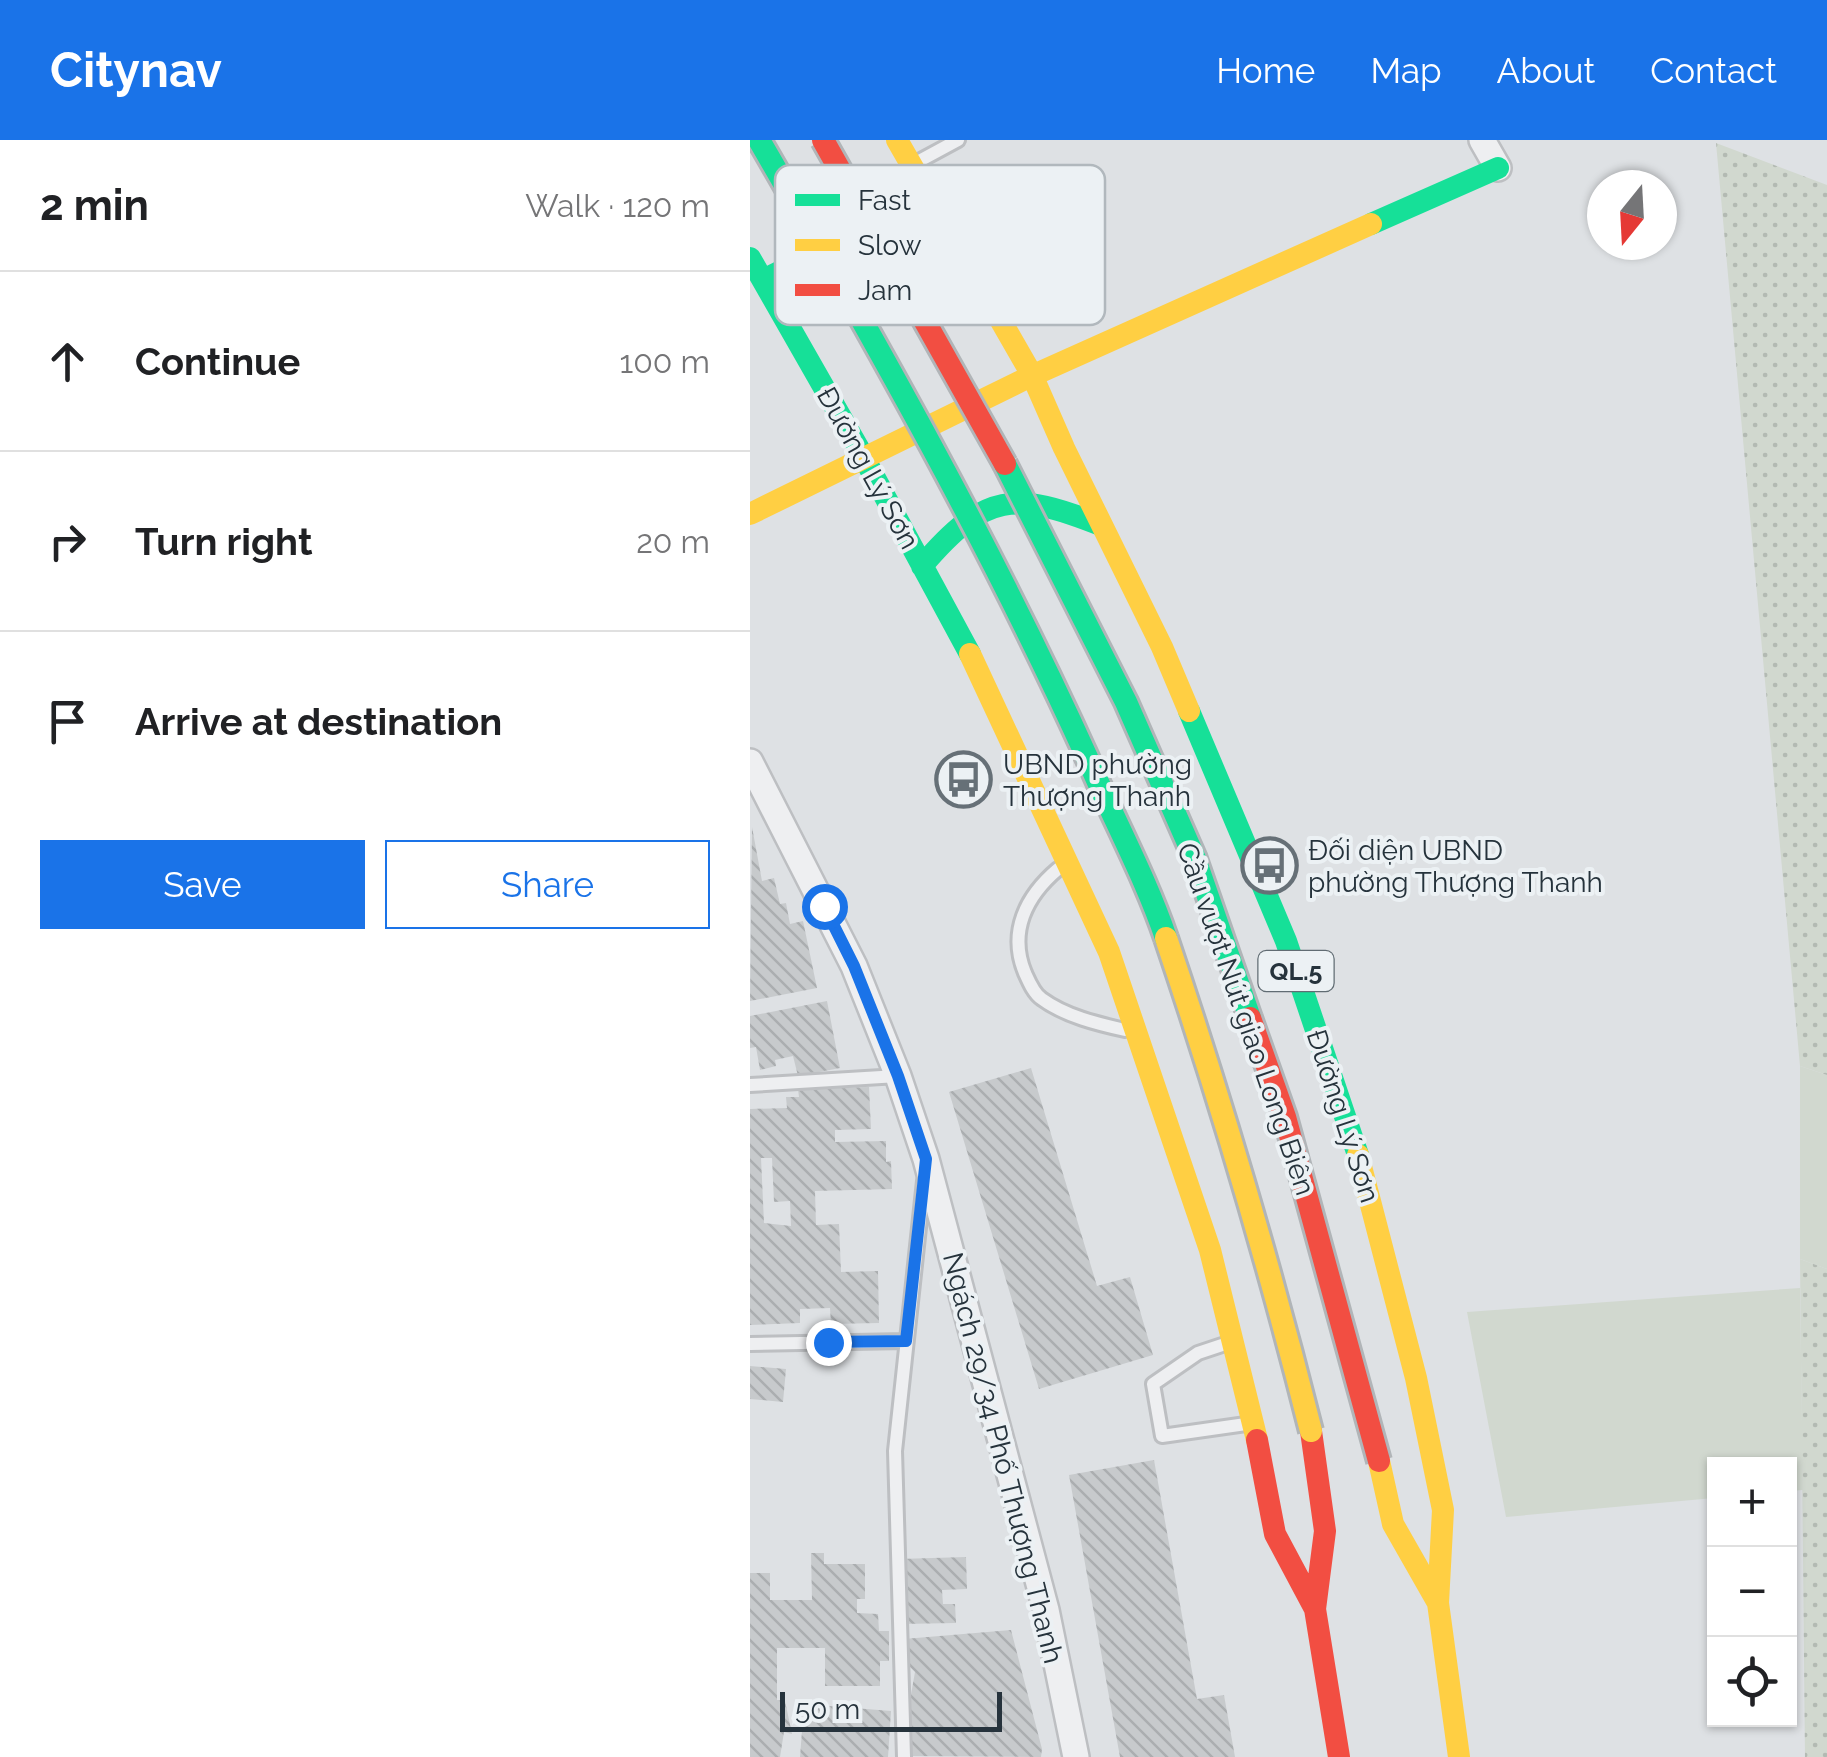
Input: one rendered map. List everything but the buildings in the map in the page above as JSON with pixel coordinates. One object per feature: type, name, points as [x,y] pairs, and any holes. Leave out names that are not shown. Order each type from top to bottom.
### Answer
[{"type":"main road","name":"Cầu vượt Nút giao Long Biên","points":[[759,140],[775,168]]},
{"type":"main road","name":"Cầu vượt Nút giao Long Biên","points":[[823,140],[837,165]]},
{"type":"main road","name":"Đường Lý Sơn","points":[[898,140],[911,165]]},
{"type":"main road","points":[[750,514],[1032,375],[1498,168]]},
{"type":"main road","name":"Đường Lý Sơn","points":[[750,258],[775,301]]},
{"type":"main road","points":[[763,280],[775,274]]},
{"type":"main road","name":"Đường Lý Sơn","points":[[788,325],[973,660],[1109,952],[1210,1250],[1253,1423],[1275,1534],[1316,1610],[1339,1757]]},
{"type":"main road","name":"Cầu vượt Nút giao Long Biên","points":[[866,325],[989,553],[1072,725],[1160,924],[1220,1099],[1270,1263],[1311,1431],[1325,1531],[1316,1610]]},
{"type":"main road","name":"Cầu vượt Nút giao Long Biên","points":[[927,325],[1007,467],[1126,702],[1194,859],[1285,1117],[1393,1524],[1438,1603]]},
{"type":"main road","name":"Đường Lý Sơn","points":[[1003,325],[1032,375],[1162,647],[1286,941],[1364,1174],[1416,1378],[1444,1510],[1438,1603],[1459,1757]]},
{"type":"main road","points":[[922,566],[956,529],[1002,505],[1044,504],[1101,525]]},
{"type":"street","points":[[1482,140],[1498,168]]},
{"type":"street","name":"Ngách 29/34 Phố Thượng Thanh","points":[[750,762],[854,966],[926,1159],[1046,1610],[1076,1757]]},
{"type":"lane","points":[[914,165],[958,140]]},
{"type":"lane","points":[[1068,861],[1030,898],[1019,922],[1017,955],[1040,998],[1075,1015],[1136,1033]]},
{"type":"lane","points":[[750,1085],[898,1076]]},
{"type":"lane","name":"Ngách 29/34 Phố Thượng Thanh","points":[[904,1757],[895,1451],[926,1159]]},
{"type":"lane","points":[[750,1344],[906,1341]]},
{"type":"lane","points":[[1233,1341],[1198,1353],[1153,1384],[1162,1436],[1253,1423]]},
{"type":"shaded area","points":[[1716,143],[1827,185],[1827,1075],[1800,1066]]},
{"type":"shaded area","points":[[1800,1066],[1827,1075],[1827,1269],[1800,1259]]},
{"type":"shaded area","points":[[1800,1259],[1827,1269],[1827,1757],[1805,1757]]},
{"type":"shaded area","points":[[1800,1288],[1803,1490],[1797,1490],[1797,1457],[1707,1457],[1707,1499],[1506,1517],[1467,1312]]},
{"type":"traffic: fast","points":[[759,140],[775,168]]},
{"type":"traffic: fast","points":[[1371,224],[1498,168]]},
{"type":"traffic: fast","points":[[750,258],[775,302]]},
{"type":"traffic: fast","points":[[763,280],[775,274]]},
{"type":"traffic: fast","points":[[788,325],[970,654]]},
{"type":"traffic: fast","points":[[864,325],[1014,604],[1130,851],[1166,938]]},
{"type":"traffic: fast","points":[[1005,464],[1126,702],[1195,859],[1250,1018]]},
{"type":"traffic: fast","points":[[922,566],[964,524],[1003,505],[1046,507],[1101,525]]},
{"type":"traffic: fast","points":[[1189,711],[1286,941],[1358,1155]]},
{"type":"traffic: slow","points":[[897,140],[911,165]]},
{"type":"traffic: slow","points":[[750,514],[1027,378],[1371,224]]},
{"type":"traffic: slow","points":[[1003,325],[1032,375],[1189,711]]},
{"type":"traffic: slow","points":[[970,654],[1109,952],[1210,1250],[1257,1440]]},
{"type":"traffic: slow","points":[[1166,938],[1243,1183],[1311,1431]]},
{"type":"traffic: slow","points":[[1358,1155],[1416,1378],[1443,1510],[1438,1603],[1459,1757]]},
{"type":"traffic: slow","points":[[1379,1461],[1393,1524],[1438,1603]]},
{"type":"traffic: jam","points":[[823,140],[837,165]]},
{"type":"traffic: jam","points":[[927,325],[1005,464]]},
{"type":"traffic: jam","points":[[1250,1018],[1285,1117],[1379,1461]]},
{"type":"traffic: jam","points":[[1311,1431],[1325,1531],[1315,1609]]},
{"type":"traffic: jam","points":[[1257,1440],[1275,1534],[1315,1609],[1339,1757]]},
{"type":"place","name":"UBND phường Thượng Thanh","points":[[964,780]]},
{"type":"place","name":"Đối diện UBND phường Thượng Thanh","points":[[1269,866]]},
{"type":"route","points":[[824,906],[854,966],[926,1159],[906,1341],[828,1342]]}]
